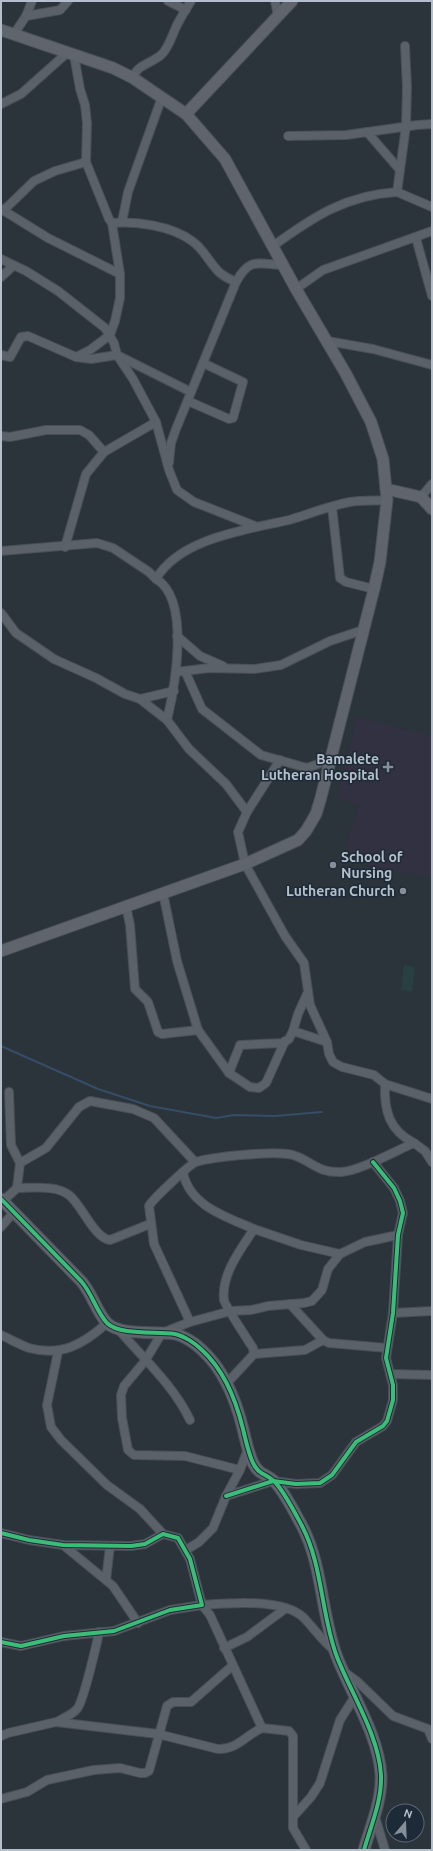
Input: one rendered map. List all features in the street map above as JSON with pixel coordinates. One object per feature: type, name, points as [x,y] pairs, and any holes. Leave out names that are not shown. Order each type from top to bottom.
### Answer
[{"type":"main road","points":[[186,114],[292,1]]},
{"type":"main road","points":[[1,30],[113,68],[133,78],[186,114],[225,159],[296,289],[360,399],[371,422],[383,459],[387,500],[380,562],[374,589],[332,759],[316,814],[306,831],[298,840],[245,864],[1,951]]},
{"type":"main road","points":[[386,488],[421,497],[432,509]]},
{"type":"main road","points":[[2,1200],[88,1289],[107,1322],[118,1329],[176,1334],[201,1348],[212,1360],[227,1383],[239,1413],[248,1449],[259,1472],[273,1480],[302,1526],[312,1548],[335,1651],[377,1753],[380,1773],[380,1791],[375,1817],[364,1850]]},
{"type":"street","points":[[14,34],[26,16],[32,1]]},
{"type":"street","points":[[26,16],[60,10],[68,1]]},
{"type":"street","points":[[168,1],[186,10]]},
{"type":"street","points":[[133,78],[134,74],[143,66],[164,52],[191,1]]},
{"type":"street","points":[[275,1],[278,16]]},
{"type":"street","points":[[397,192],[406,126],[407,87],[405,46]]},
{"type":"street","points":[[1,104],[22,94],[71,54],[85,105],[87,123],[86,162],[112,223],[120,274],[120,298],[110,335],[90,350],[76,357]]},
{"type":"street","points":[[122,222],[128,192],[162,97]]},
{"type":"street","points":[[288,136],[368,132],[406,126],[432,124]]},
{"type":"street","points":[[368,132],[400,170]]},
{"type":"street","points":[[86,162],[55,171],[34,181],[2,210],[48,238],[120,274]]},
{"type":"street","points":[[273,246],[311,219],[338,205],[364,197],[397,192],[432,207]]},
{"type":"street","points":[[112,223],[122,222],[153,226],[175,232],[193,241],[220,274],[236,282]]},
{"type":"street","points":[[296,289],[323,270],[416,238],[432,231]]},
{"type":"street","points":[[416,238],[432,296]]},
{"type":"street","points":[[1,259],[26,271],[58,291],[105,328],[110,335],[117,355],[133,379],[156,422],[169,470],[177,490],[194,502],[255,526]]},
{"type":"street","points":[[169,470],[171,444],[236,282],[243,271],[250,264],[257,263],[283,265]]},
{"type":"street","points":[[1,277],[13,266]]},
{"type":"street","points":[[1,355],[10,357],[23,335],[76,357],[91,359],[117,355],[191,392]]},
{"type":"street","points":[[327,341],[373,349],[432,365]]},
{"type":"street","points":[[188,401],[229,419],[234,418],[243,382],[204,363]]},
{"type":"street","points":[[65,547],[86,474],[104,452],[156,422]]},
{"type":"street","points":[[1,436],[10,437],[46,430],[80,430],[89,435],[104,452]]},
{"type":"street","points":[[421,497],[432,484]]},
{"type":"street","points":[[156,579],[163,568],[182,553],[206,542],[255,526],[288,520],[351,502],[387,500]]},
{"type":"street","points":[[332,507],[340,578],[346,582],[374,589]]},
{"type":"street","points":[[1,551],[65,547],[97,543],[113,548],[156,579],[164,583],[170,592],[175,613],[181,671],[202,709],[261,755],[307,768],[332,759]]},
{"type":"street","points":[[1,613],[16,633],[54,660],[96,678],[125,694],[140,699],[167,720],[189,749],[226,784],[248,812]]},
{"type":"street","points":[[181,671],[209,668],[254,669],[281,665],[330,642],[363,630]]},
{"type":"street","points":[[177,636],[200,656],[228,668]]},
{"type":"street","points":[[167,720],[174,691],[181,671]]},
{"type":"street","points":[[140,699],[174,691]]},
{"type":"street","points":[[280,760],[248,812],[238,832],[245,864],[285,936],[304,963],[307,974],[307,994],[310,1005],[327,1042],[329,1054],[333,1062],[342,1067],[374,1075],[385,1084],[432,1099]]},
{"type":"street","points":[[163,893],[177,961],[198,1030],[229,1073],[250,1087],[259,1088],[266,1083],[285,1041],[294,1031],[298,1014],[307,994]]},
{"type":"street","points":[[126,906],[130,925],[135,988],[148,1002],[158,1032],[162,1034],[198,1030]]},
{"type":"street","points":[[294,1031],[327,1042]]},
{"type":"street","points":[[229,1073],[240,1045],[285,1041]]},
{"type":"street","points":[[385,1084],[385,1105],[387,1115],[400,1134],[425,1151],[432,1162]]},
{"type":"street","points":[[9,1092],[11,1145],[20,1164],[17,1188]]},
{"type":"street","points":[[20,1164],[46,1148],[79,1107],[90,1101],[133,1109],[154,1118],[195,1162]]},
{"type":"street","points":[[190,1322],[157,1253],[150,1224],[150,1203],[195,1162],[255,1154],[283,1153],[293,1155],[328,1172],[343,1172],[373,1162],[414,1143]]},
{"type":"street","points":[[226,1496],[273,1480],[309,1485],[320,1483],[332,1475],[356,1442],[383,1426],[387,1421],[393,1400],[393,1385],[386,1358],[386,1348],[393,1312],[398,1235],[403,1213],[400,1201],[385,1175],[373,1162]]},
{"type":"street","points":[[183,1172],[185,1183],[198,1199],[215,1212],[254,1229],[301,1245],[340,1254]]},
{"type":"street","points":[[2,1200],[17,1188],[50,1189],[68,1195],[99,1234],[106,1240],[113,1240],[150,1224]]},
{"type":"street","points":[[1,1227],[14,1212]]},
{"type":"street","points":[[254,1229],[237,1253],[228,1277],[224,1300],[253,1348],[254,1354]]},
{"type":"street","points":[[240,1470],[184,1456],[141,1457],[134,1455],[128,1450],[122,1418],[121,1395],[129,1379],[145,1361],[162,1333],[190,1322],[231,1311],[251,1310],[268,1306],[312,1301],[322,1290],[328,1269],[340,1254],[366,1242],[398,1235]]},
{"type":"street","points":[[290,1304],[323,1340],[333,1345],[386,1348]]},
{"type":"street","points":[[393,1312],[432,1311]]},
{"type":"street","points":[[1,1335],[29,1348],[58,1352],[84,1342],[107,1322]]},
{"type":"street","points":[[118,1329],[178,1398],[190,1420]]},
{"type":"street","points":[[227,1383],[254,1354],[305,1350],[323,1340]]},
{"type":"street","points":[[58,1352],[47,1405],[51,1427],[61,1440],[107,1485],[140,1510],[163,1534],[178,1538],[190,1559],[202,1605],[210,1616],[262,1728]]},
{"type":"street","points":[[390,1374],[432,1375]]},
{"type":"street","points":[[186,1550],[199,1542],[213,1528],[248,1449]]},
{"type":"street","points":[[1,1533],[29,1540],[63,1545],[110,1546],[145,1544],[163,1534]]},
{"type":"street","points":[[63,1545],[113,1586],[138,1623]]},
{"type":"street","points":[[106,1580],[110,1546]]},
{"type":"street","points":[[1,1642],[21,1646],[28,1645],[64,1636],[114,1631],[170,1610],[202,1605],[243,1603],[286,1608],[302,1617],[319,1638],[335,1651]]},
{"type":"street","points":[[224,1648],[247,1637],[286,1608]]},
{"type":"street","points":[[1,1736],[56,1722],[74,1713],[81,1704],[99,1632]]},
{"type":"street","points":[[1,1799],[27,1792],[47,1780],[94,1770],[125,1768],[145,1773],[149,1771],[158,1734],[169,1703],[191,1702],[232,1666]]},
{"type":"street","points":[[342,1670],[358,1682],[393,1716],[428,1729],[432,1739]]},
{"type":"street","points":[[293,1817],[311,1797],[320,1783],[340,1720],[354,1698]]},
{"type":"street","points":[[56,1722],[158,1734],[226,1750],[233,1748],[262,1728],[289,1731],[293,1736],[293,1828],[306,1850]]},
{"type":"street","points":[[375,1817],[385,1850]]},
{"type":"shaded area","name":"Bamalete Lutheran Hospital","points":[[357,717],[432,736],[432,877],[376,870],[352,856],[345,847],[359,805],[337,798]]},
{"type":"green space","points":[[404,965],[415,967],[412,992],[401,990]]},
{"type":"waterway","points":[[1,1046],[98,1089],[150,1106],[216,1118],[234,1115],[275,1116],[322,1112]]},
{"type":"cycle path","points":[[226,1496],[273,1481],[296,1484],[320,1483],[332,1475],[356,1442],[383,1426],[387,1421],[393,1400],[393,1385],[386,1358],[393,1313],[398,1235],[403,1213],[400,1201],[394,1188],[373,1162]]},
{"type":"cycle path","points":[[1,1199],[81,1281],[107,1323],[121,1330],[167,1333],[182,1336],[193,1342],[202,1350],[210,1358],[223,1377],[237,1407],[248,1451],[255,1467],[260,1472],[271,1478],[282,1490],[309,1541],[337,1657],[364,1715],[375,1745],[379,1760],[381,1785],[376,1813],[364,1850]]},
{"type":"cycle path","points":[[1,1533],[29,1540],[63,1545],[131,1546],[145,1544],[163,1534],[178,1538],[190,1559],[202,1605],[170,1610],[114,1631],[64,1636],[21,1646],[1,1642]]},
{"type":"place","name":"Bamalete Lutheran Hospital","points":[[388,767]]},
{"type":"place","name":"School of Nursing","points":[[333,865]]},
{"type":"place","name":"Lutheran Church","points":[[403,891]]}]
